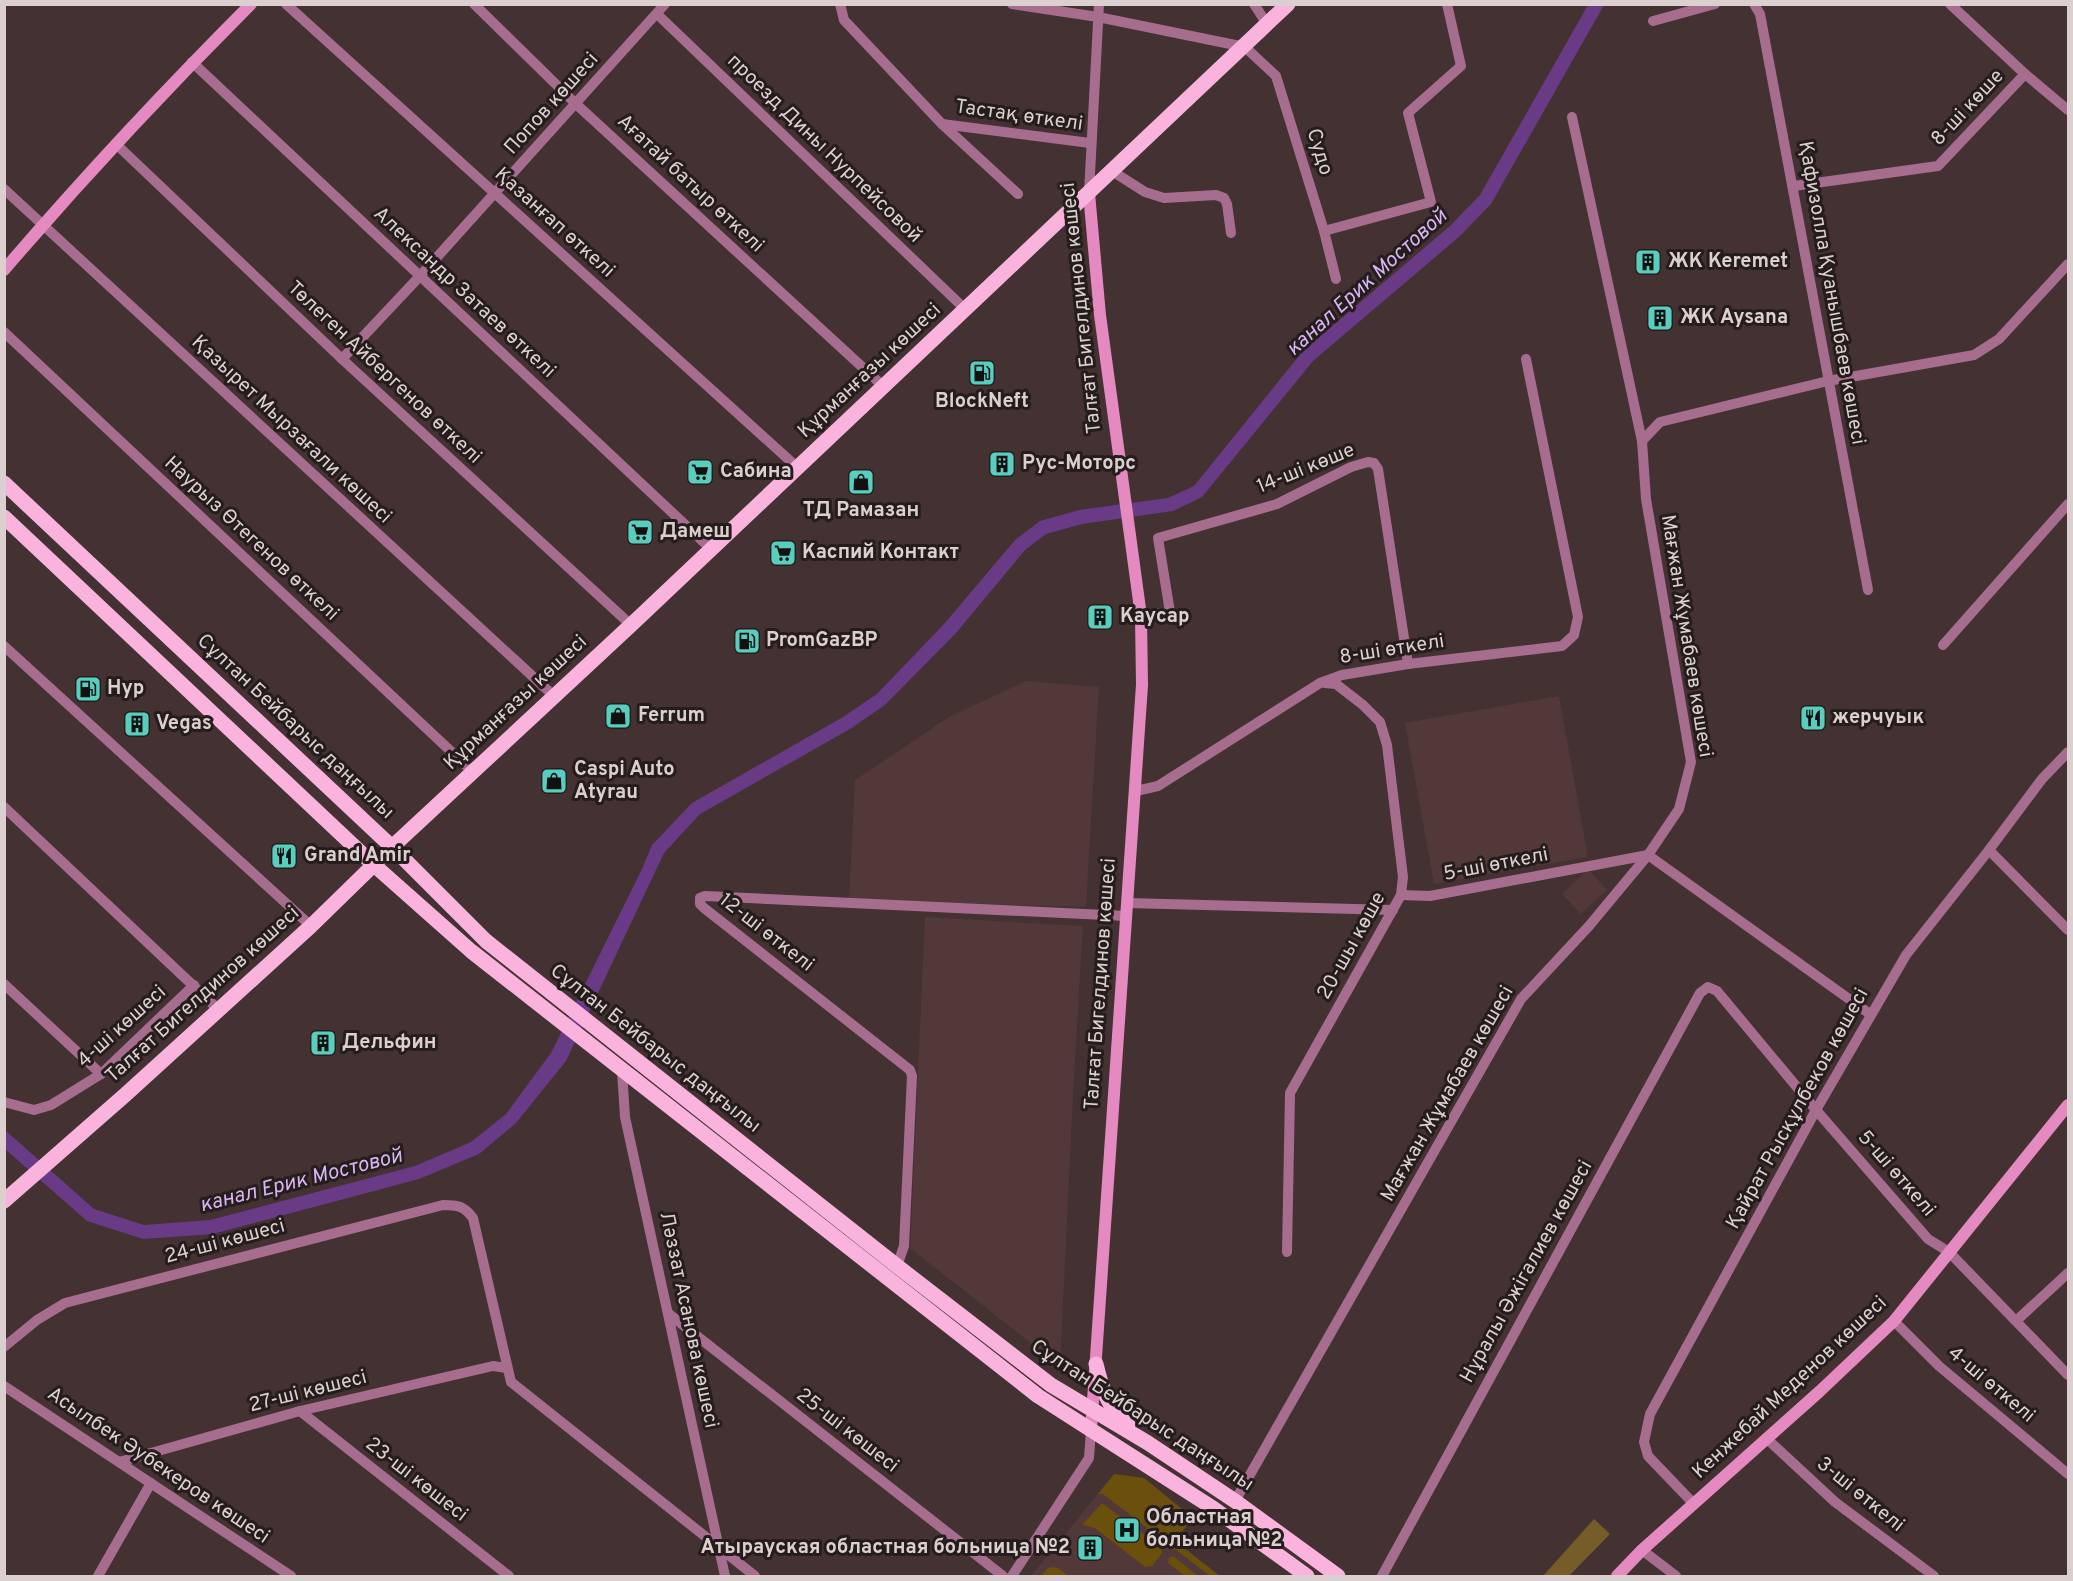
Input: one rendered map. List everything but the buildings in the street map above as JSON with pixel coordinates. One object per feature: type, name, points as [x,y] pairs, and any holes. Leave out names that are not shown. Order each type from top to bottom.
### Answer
[{"type":"main road","name":"Құрманғазы көшесі","points":[[374,865],[966,310],[1288,4]]},
{"type":"main road","name":"Сұлтан Бейбарыс даңғылы","points":[[4,483],[392,847],[486,941],[1051,1385],[1148,1443],[1235,1501],[1338,1576]]},
{"type":"main road","name":"Сұлтан Бейбарыс даңғылы","points":[[4,517],[374,865],[471,951],[1038,1396],[1214,1508],[1307,1576]]},
{"type":"main road","points":[[371,828],[394,835],[414,826]]},
{"type":"main road","points":[[414,826],[408,847],[418,873]]},
{"type":"main road","points":[[355,884],[362,866],[358,850]]},
{"type":"main road","name":"Талғат Бигелдинов көшесі","points":[[4,1201],[219,1010],[374,865]]},
{"type":"main road","points":[[355,884],[368,878],[377,878],[399,886]]},
{"type":"main road","points":[[1096,1364],[1109,1405],[1148,1443]]},
{"type":"street","points":[[4,270],[192,62],[251,4]]},
{"type":"street","name":"Қазанғап өткелі","points":[[286,4],[798,468]]},
{"type":"street","name":"Ағатай батыр өткелі","points":[[474,4],[576,104],[884,387]]},
{"type":"street","name":"Попов көшесі","points":[[342,359],[495,194],[665,4]]},
{"type":"street","name":"Тастақ өткелі","points":[[840,4],[844,20],[942,124],[1018,194]]},
{"type":"street","points":[[1012,4],[1098,18],[1245,47]]},
{"type":"street","name":"Талғат Бигелдинов көшесі","points":[[1091,1430],[1142,685],[1141,616],[1100,315],[1089,193],[1099,4]]},
{"type":"street","points":[[1254,4],[1267,24]]},
{"type":"street","points":[[1324,231],[1431,202],[1408,113],[1461,66],[1447,4]]},
{"type":"street","points":[[1653,21],[1715,4]]},
{"type":"street","name":"Қафизолла Қуанышбаев көшесi","points":[[1754,4],[1760,14],[1794,186],[1868,590]]},
{"type":"street","points":[[1950,4],[2025,74],[2068,110]]},
{"type":"street","name":"проезд Дины Нурпейсовой","points":[[657,14],[966,310]]},
{"type":"street","name":"Судо","points":[[1245,47],[1276,76],[1324,231],[1336,279]]},
{"type":"street","name":"Александр Затаев өткелі","points":[[192,62],[711,549]]},
{"type":"street","name":"8-шi көше","points":[[1794,186],[1938,166],[2025,74]]},
{"type":"street","name":"Мағжан Жұмабаев көшесі","points":[[1235,1501],[1521,999],[1589,926],[1648,855],[1678,809],[1690,762],[1646,499],[1642,441],[1572,117]]},
{"type":"street","name":"Тастақ өткелі","points":[[942,124],[1090,143]]},
{"type":"street","name":"Төлеген Айбергенов өткелі","points":[[116,144],[342,359],[631,625]]},
{"type":"street","points":[[1112,171],[1145,192],[1164,198],[1216,195],[1224,198],[1231,232]]},
{"type":"street","name":"Қазырет Мырзағали көшесі","points":[[4,189],[554,696]]},
{"type":"street","points":[[1642,441],[1660,422],[1828,381],[1974,355],[1999,339],[2068,264]]},
{"type":"street","name":"Наурыз Өтегенов өткелі","points":[[4,332],[473,772]]},
{"type":"street","name":"8-ші өткелі","points":[[1136,790],[1158,786],[1320,683],[1342,675],[1408,664],[1562,646],[1574,635],[1578,617],[1526,359]]},
{"type":"street","name":"14-ші көше","points":[[1141,616],[1170,612],[1158,538],[1277,504],[1350,467],[1368,462],[1374,464],[1378,469],[1408,664]]},
{"type":"street","points":[[1943,645],[2068,504]]},
{"type":"street","points":[[4,646],[311,926]]},
{"type":"street","name":"20-шы көше","points":[[1287,1252],[1290,1093],[1401,895],[1403,877],[1387,744],[1380,722],[1336,684],[1320,683]]},
{"type":"street","name":"Қайрат Рысқұлбеков көшесі","points":[[1694,1504],[1648,1456],[1644,1442],[1650,1414],[1816,1110],[1906,955],[2042,779],[2068,752]]},
{"type":"street","points":[[4,807],[219,1010]]},
{"type":"street","points":[[1989,850],[2068,930]]},
{"type":"street","points":[[1648,855],[1870,1014]]},
{"type":"street","name":"5-ші өткелі","points":[[1401,895],[1430,896],[1648,855]]},
{"type":"street","name":"12-ші өткелі","points":[[897,1266],[904,1246],[912,1077],[910,1070],[704,908],[700,904],[700,898],[705,896],[1126,909]]},
{"type":"street","points":[[1126,909],[1393,909]]},
{"type":"street","points":[[4,984],[101,1074]]},
{"type":"street","name":"4-ші көшесі","points":[[4,1102],[34,1110],[51,1105],[101,1074],[194,986]]},
{"type":"street","name":"5-ші өткелі","points":[[1708,987],[1717,991],[1928,1239],[1949,1252],[2068,1375]]},
{"type":"street","name":"Нұралы Әжiгалиев көшесi","points":[[1382,1576],[1701,993],[1708,987]]},
{"type":"street","name":"Ләззат Асанова көшесі","points":[[622,1071],[625,1117],[725,1576]]},
{"type":"street","name":"Кенжебай Меденов көшесі","points":[[1617,1576],[1642,1550],[1820,1391],[1894,1321],[2068,1105]]},
{"type":"street","name":"24-ші көшесі","points":[[4,1347],[37,1320],[65,1303],[443,1205],[459,1205],[473,1218],[507,1368]]},
{"type":"street","points":[[2017,1320],[2068,1273]]},
{"type":"street","name":"25-ші көшесі","points":[[669,1314],[1003,1576]]},
{"type":"street","name":"4-ші өткелі","points":[[1894,1321],[1940,1366],[2068,1474]]},
{"type":"street","name":"27-ші көшесі","points":[[119,1462],[300,1411],[493,1366],[507,1368]]},
{"type":"street","points":[[507,1368],[511,1382],[755,1576]]},
{"type":"street","name":"Асылбек Әубекеров көшесі","points":[[4,1386],[288,1576]]},
{"type":"street","name":"23-ші көшесі","points":[[300,1411],[509,1576]]},
{"type":"street","points":[[1012,1576],[1089,1458],[1091,1430]]},
{"type":"street","name":"3-ші өткелі","points":[[1767,1438],[1835,1502],[1934,1576]]},
{"type":"street","points":[[98,1576],[151,1483]]},
{"type":"street","points":[[1642,1550],[1676,1576]]},
{"type":"shaded area","name":"канал Ерик Мостовой","points":[[1588,5],[1604,5],[1491,204],[1460,236],[1313,361],[1202,497],[1173,511],[1082,524],[1046,534],[1025,550],[956,633],[885,705],[850,729],[700,814],[664,853],[566,1061],[516,1123],[479,1154],[419,1179],[213,1234],[143,1239],[87,1221],[5,1149],[5,1130],[94,1209],[144,1225],[210,1220],[415,1166],[471,1142],[506,1114],[551,1053],[652,845],[692,803],[843,717],[877,694],[945,623],[1015,540],[1040,521],[1079,510],[1168,498],[1194,486],[1303,351],[1450,226],[1480,195]]},
{"type":"shaded area","points":[[1026,681],[1099,687],[1086,907],[849,900],[855,780],[949,717]]},
{"type":"shaded area","points":[[1559,696],[1588,857],[1434,884],[1405,723]]},
{"type":"shaded area","points":[[1588,869],[1607,890],[1581,914],[1562,894]]},
{"type":"shaded area","points":[[925,917],[1083,926],[1060,1366],[910,1248]]},
{"type":"shaded area","name":"Областная больница №2","points":[[1114,1474],[1144,1478],[1193,1518],[1175,1541],[1220,1576],[1031,1576]]},
{"type":"shaded area","points":[[1114,1474],[1144,1478],[1193,1518],[1175,1541],[1220,1576],[1210,1576],[1103,1494],[1098,1494]]},
{"type":"shaded area","points":[[1102,1503],[1161,1547],[1162,1553],[1152,1566],[1145,1567],[1095,1528],[1082,1525]]},
{"type":"shaded area","points":[[1594,1519],[1610,1534],[1569,1576],[1543,1576]]},
{"type":"shaded area","points":[[1173,1556],[1198,1576],[1185,1576],[1168,1563],[1169,1558]]},
{"type":"shaded area","points":[[1053,1567],[1068,1576],[1041,1576],[1048,1568]]},
{"type":"place","name":"ЖК Keremet","points":[[1648,262]]},
{"type":"place","name":"ЖК Aysana","points":[[1660,318]]},
{"type":"place","name":"BlockNeft","points":[[982,373]]},
{"type":"place","name":"Рус-Моторс","points":[[1002,464]]},
{"type":"place","name":"Сабина","points":[[700,472]]},
{"type":"place","name":"ТД Рамазан","points":[[861,482]]},
{"type":"place","name":"Дамеш","points":[[640,532]]},
{"type":"place","name":"Каспий Контакт","points":[[783,553]]},
{"type":"place","name":"Каусар","points":[[1100,617]]},
{"type":"place","name":"PromGazBP","points":[[747,641]]},
{"type":"place","name":"Нур","points":[[88,689]]},
{"type":"place","name":"Ferrum","points":[[618,716]]},
{"type":"place","name":"жерчуык","points":[[1813,718]]},
{"type":"place","name":"Vegas","points":[[137,724]]},
{"type":"place","name":"Caspi Auto Atyrau","points":[[554,781]]},
{"type":"place","name":"Grand Amir","points":[[284,856]]},
{"type":"place","name":"Дельфин","points":[[323,1043]]},
{"type":"place","name":"Областная больница №2","points":[[1127,1530]]},
{"type":"place","name":"Атырауская областная больница №2","points":[[1090,1548]]}]
